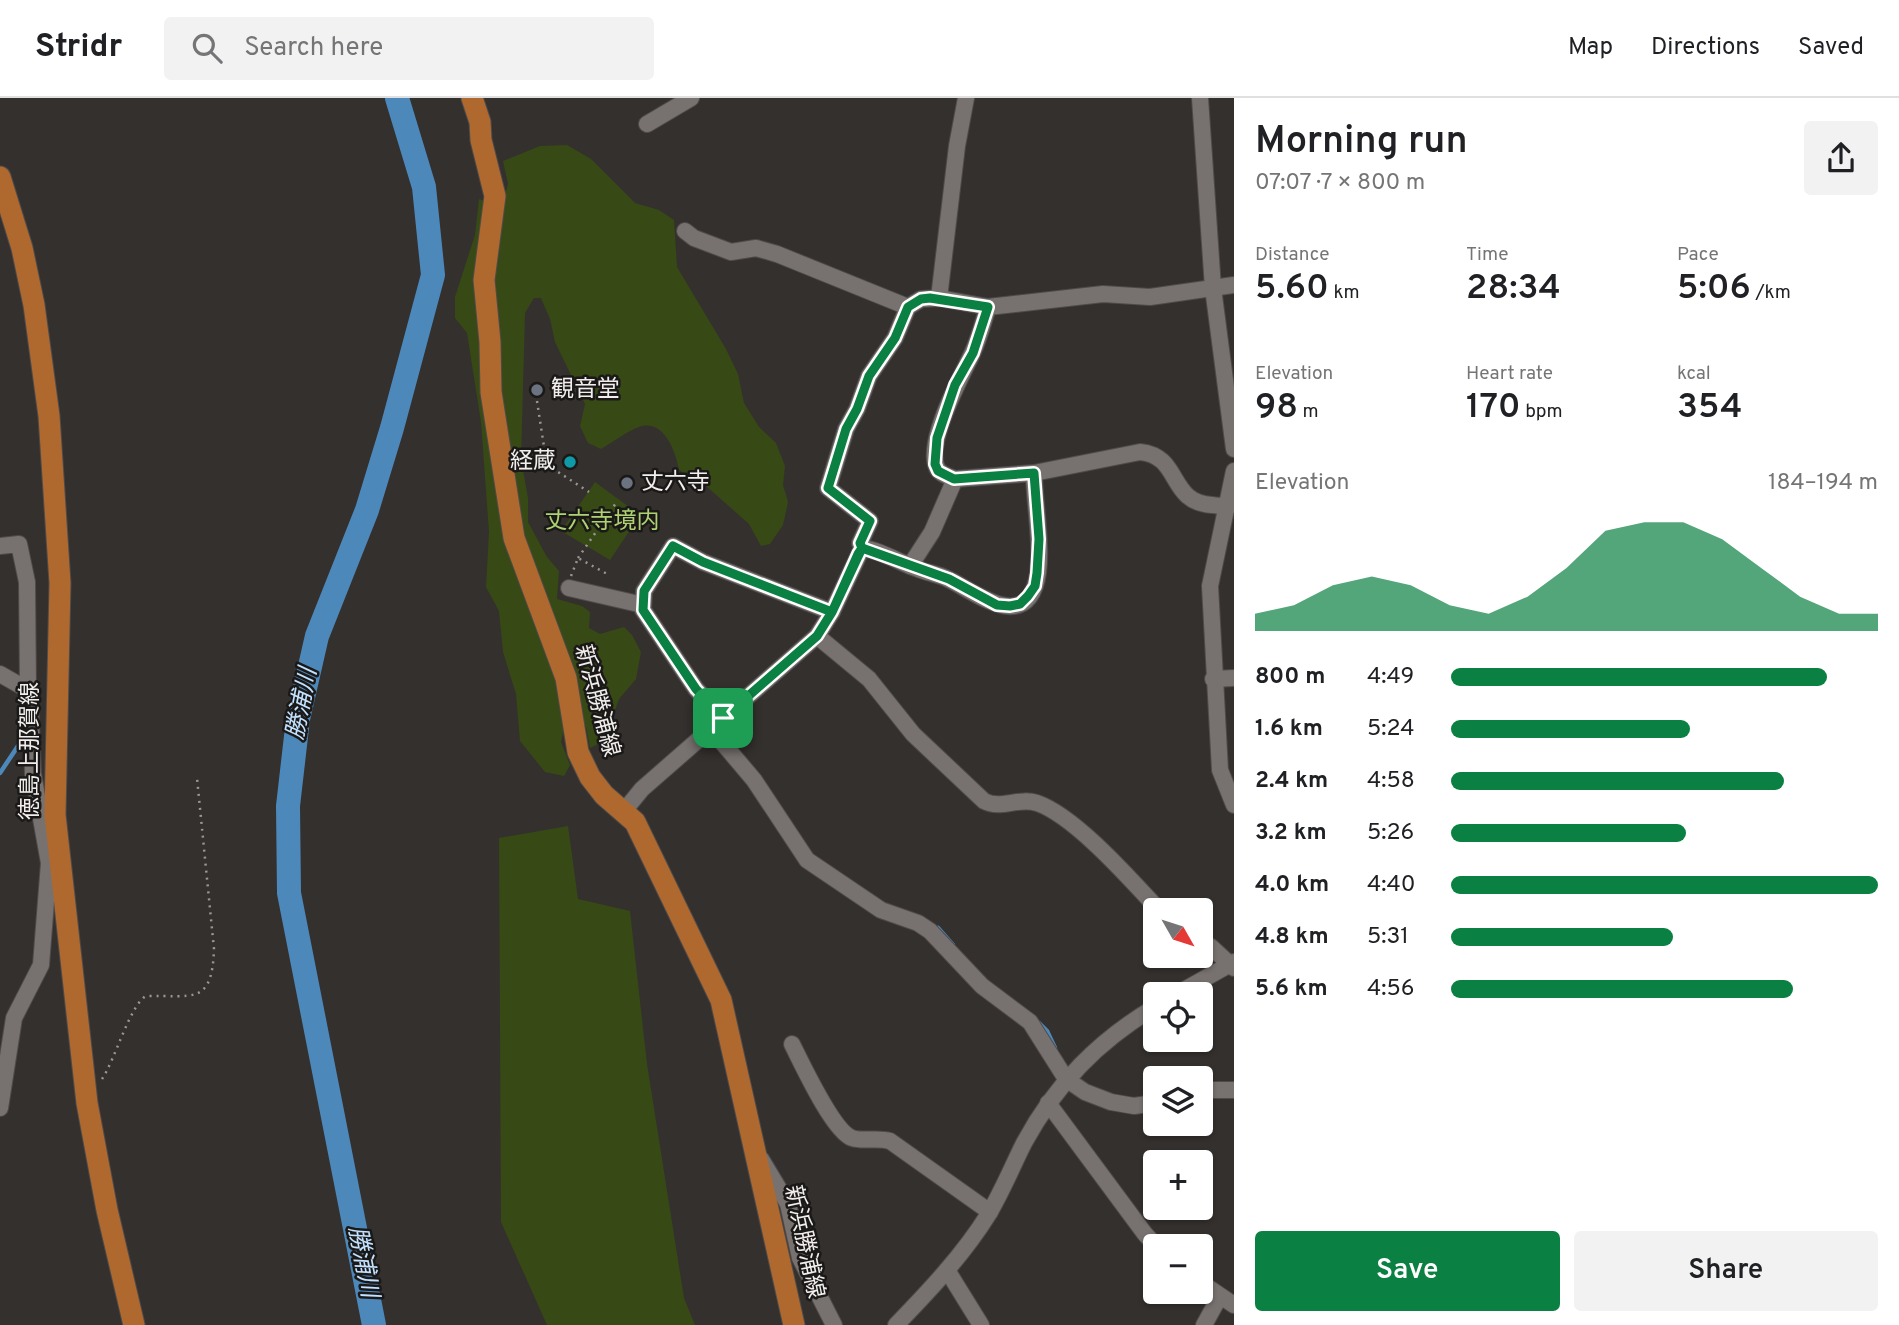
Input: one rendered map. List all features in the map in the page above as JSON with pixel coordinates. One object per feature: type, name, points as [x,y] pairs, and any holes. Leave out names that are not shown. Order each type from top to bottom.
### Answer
[{"type":"main road","name":"新浜勝浦線","points":[[472,98],[480,122],[481,140],[495,196],[484,280],[490,342],[491,392],[509,514],[523,562],[566,678],[578,752],[590,777],[604,795],[635,822],[646,841],[721,1000],[794,1325]]},
{"type":"main road","name":"徳島上那賀線","points":[[0,177],[22,248],[34,305],[49,416],[60,583],[55,862],[87,1102],[107,1210],[134,1325]]},
{"type":"street","points":[[647,124],[691,98]]},
{"type":"street","points":[[939,298],[957,146],[966,98]]},
{"type":"street","points":[[1200,98],[1213,288],[1234,449]]},
{"type":"street","points":[[685,231],[694,238],[731,252],[756,248],[777,254],[908,307]]},
{"type":"street","points":[[624,811],[642,789],[817,636],[832,612],[862,548],[860,543],[870,521],[828,488],[846,429],[857,409],[869,376],[895,338],[908,307],[921,299],[939,298],[988,307],[1103,294],[1150,297],[1234,285]]},
{"type":"street","points":[[988,307],[973,353],[955,385],[937,438],[935,464],[938,471],[954,479],[1034,473],[1140,452],[1154,453],[1163,460],[1181,490],[1192,501],[1198,504],[1231,505]]},
{"type":"street","points":[[1234,471],[1231,505],[1210,586],[1220,770],[1234,805]]},
{"type":"street","points":[[862,548],[949,579],[997,605],[1020,604],[1035,586],[1037,573],[1039,539],[1034,473]]},
{"type":"street","points":[[910,566],[932,533],[954,479]]},
{"type":"street","points":[[0,546],[19,544],[27,582],[28,690],[33,774],[55,862],[41,965],[15,1018],[0,1108]]},
{"type":"street","points":[[832,612],[703,562],[673,546],[643,598],[643,610],[807,860],[881,910],[918,923],[930,931],[982,986],[1030,1022],[1066,1079],[1085,1092],[1111,1102],[1143,1105]]},
{"type":"street","points":[[569,588],[643,598]]},
{"type":"street","points":[[817,636],[869,678],[913,734],[984,801],[993,806],[1015,801],[1033,802],[1050,808],[1124,872],[1148,898]]},
{"type":"street","points":[[0,674],[28,690]]},
{"type":"street","points":[[1213,679],[1234,678]]},
{"type":"street","points":[[1200,982],[1233,965],[1213,950]]},
{"type":"street","points":[[896,1325],[947,1270],[990,1212],[1024,1143],[1048,1102],[1066,1079],[1100,1045],[1143,1014]]},
{"type":"street","points":[[792,1044],[812,1086],[839,1129],[849,1138],[879,1138],[890,1142],[990,1212]]},
{"type":"street","points":[[1213,1090],[1234,1090]]},
{"type":"street","points":[[1048,1102],[1145,1234]]},
{"type":"street","points":[[756,1152],[788,1204],[800,1258],[834,1325]]},
{"type":"street","points":[[947,1270],[981,1325]]},
{"type":"street","points":[[1204,1325],[1227,1300]]},
{"type":"path","points":[[537,401],[546,460],[555,470],[589,492]]},
{"type":"path","points":[[569,588],[572,567],[616,503]]},
{"type":"path","points":[[578,558],[609,575]]},
{"type":"path","points":[[87,1102],[112,1064],[140,999],[146,996],[197,995],[206,989],[213,973],[214,949],[197,778]]},
{"type":"green space","points":[[567,145],[591,159],[635,203],[659,210],[674,220],[677,267],[726,349],[738,374],[744,403],[759,427],[776,443],[785,466],[783,485],[788,502],[783,525],[770,544],[761,546],[749,524],[705,485],[679,470],[672,447],[662,432],[648,426],[639,427],[601,449],[588,443],[580,426],[585,404],[555,342],[550,319],[541,298],[534,298],[525,313],[521,459],[528,498],[528,522],[547,557],[559,571],[557,599],[582,606],[590,612],[589,628],[600,634],[624,627],[632,635],[641,652],[636,679],[619,699],[604,741],[590,748],[586,726],[565,723],[561,742],[570,765],[564,776],[545,772],[520,741],[516,694],[503,652],[499,611],[486,587],[489,532],[481,422],[467,333],[455,318],[455,297],[475,235],[479,199],[502,207],[508,184],[503,161],[540,146]]},
{"type":"green space","name":"丈六寺境内","points":[[595,482],[640,515],[610,560],[561,531]]},
{"type":"green space","points":[[568,826],[578,899],[630,911],[647,1064],[684,1298],[695,1325],[547,1325],[501,1222],[499,838]]},
{"type":"waterway","name":"勝浦川","points":[[374,1325],[289,893],[288,806],[298,719],[317,636],[367,510],[433,275],[424,187],[397,98]]},
{"type":"waterway","points":[[702,706],[713,722]]},
{"type":"waterway","points":[[0,773],[18,746]]},
{"type":"waterway","points":[[938,928],[953,945]]},
{"type":"waterway","points":[[1039,1023],[1047,1031],[1055,1048]]},
{"type":"place","name":"観音堂","points":[[537,390]]},
{"type":"place","name":"経蔵","points":[[570,462]]},
{"type":"place","name":"丈六寺","points":[[627,483]]},
{"type":"route","points":[[723,718],[696,689],[643,610],[644,591],[657,570],[673,546],[703,562],[832,612],[862,548],[860,543],[870,521],[828,488],[846,429],[857,409],[869,376],[890,347],[908,307],[914,303],[921,299],[939,298],[988,307],[973,353],[955,385],[937,438],[935,464],[938,471],[954,479],[1034,473],[1039,539],[1035,586],[1020,604],[997,605],[949,579],[862,548],[858,554],[832,612],[817,636],[723,718]]}]
